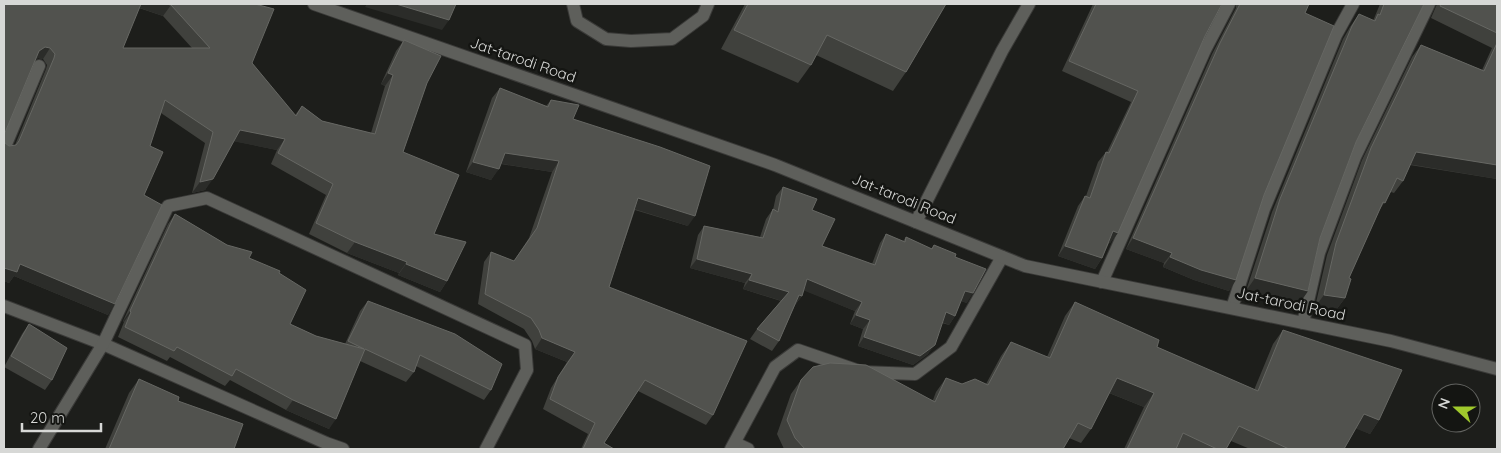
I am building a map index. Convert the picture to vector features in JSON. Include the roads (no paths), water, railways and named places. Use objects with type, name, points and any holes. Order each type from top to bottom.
[{"type":"street","name":"Jat-tarodi Road","points":[[314,4],[775,165],[1025,266],[1391,341],[1497,369]]},
{"type":"street","points":[[573,4],[577,22],[606,39],[630,41],[672,39],[702,16],[708,4]]},
{"type":"street","points":[[916,222],[1002,52],[1029,4]]},
{"type":"street","points":[[1102,282],[1205,50],[1229,4]]},
{"type":"street","points":[[1232,308],[1264,209],[1336,36],[1353,4]]},
{"type":"street","points":[[1303,323],[1319,253],[1355,156],[1430,4]]},
{"type":"street","points":[[4,149],[40,66]]},
{"type":"street","points":[[40,449],[103,344],[168,206],[207,198],[525,345],[528,370],[486,449]]},
{"type":"street","points":[[748,449],[733,446],[775,367],[798,350],[862,372],[915,374],[951,347],[1002,257]]},
{"type":"street","points":[[4,306],[103,344],[343,449]]}]
